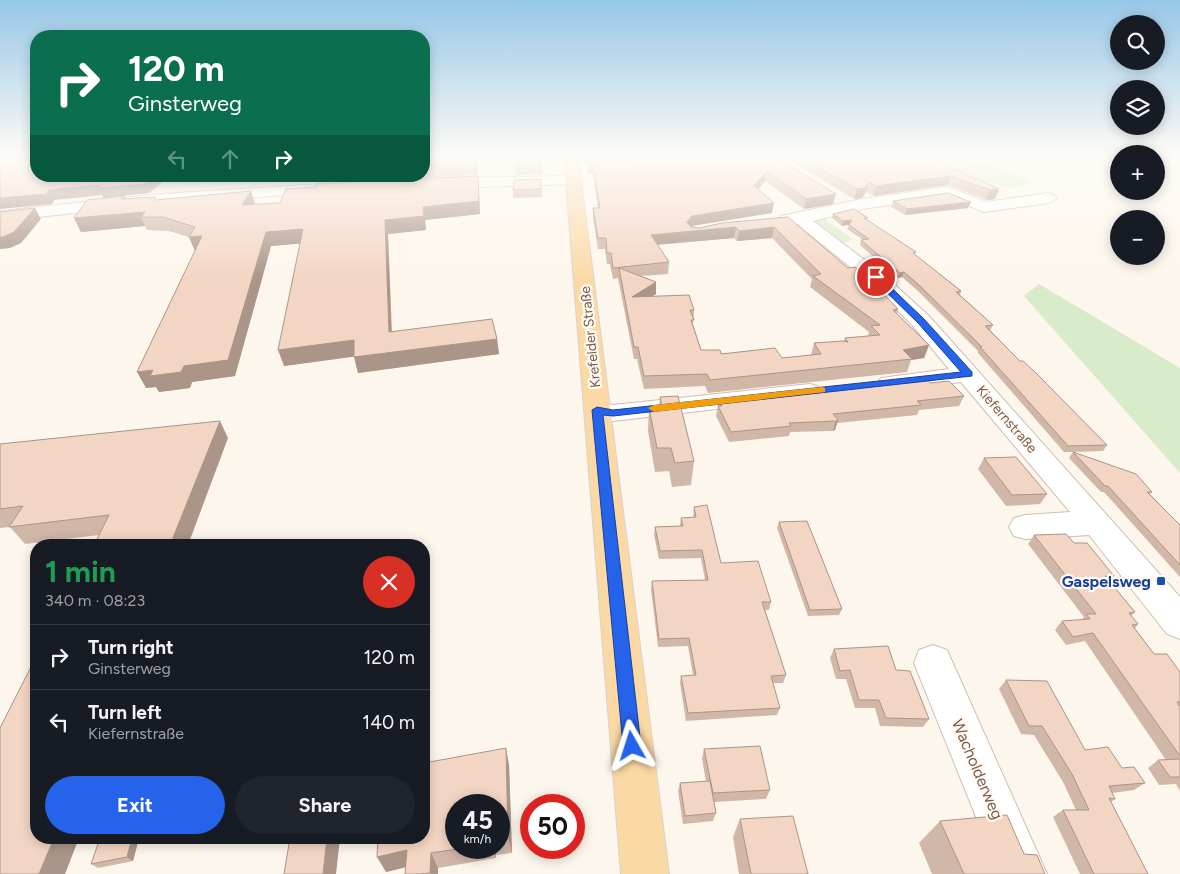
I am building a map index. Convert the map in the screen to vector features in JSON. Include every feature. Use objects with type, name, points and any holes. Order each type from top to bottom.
[{"type":"main road","name":"Krefelder Straße","points":[[579,198],[597,410],[645,874]]},
{"type":"street","points":[[0,216],[165,198]]},
{"type":"street","points":[[835,198],[850,206]]},
{"type":"street","points":[[766,222],[803,218],[850,206],[907,198]]},
{"type":"street","points":[[962,198],[984,207],[1049,198]]},
{"type":"street","name":"Kiefernstraße","points":[[803,218],[806,224],[886,287],[921,321],[1097,523],[1180,623]]},
{"type":"street","points":[[869,385],[968,374]]},
{"type":"street","points":[[597,410],[613,413],[830,389]]},
{"type":"street","points":[[1025,527],[1097,523]]},
{"type":"street","name":"Wacholderweg","points":[[933,663],[1023,874]]},
{"type":"green space","points":[[822,217],[852,239],[842,244],[814,223],[815,218]]},
{"type":"green space","points":[[1039,284],[1180,368],[1180,473],[1024,296]]},
{"type":"building","points":[[108,198],[155,198],[155,200],[179,198],[247,198],[242,205],[280,203],[282,198],[479,198],[479,201],[423,207],[424,216],[385,220],[389,332],[492,319],[497,339],[354,357],[354,340],[278,350],[303,229],[266,232],[228,360],[184,366],[181,372],[150,376],[153,370],[137,372],[202,236],[189,237],[195,227],[163,217],[141,217],[145,212],[74,218],[87,200]]},
{"type":"building","points":[[598,198],[768,198],[774,203],[692,216],[687,222],[691,227],[699,228],[722,223],[788,217],[848,268],[855,267],[873,283],[898,309],[893,310],[929,345],[903,350],[912,359],[710,380],[707,374],[644,376],[638,347],[634,347],[619,268],[656,282],[632,297],[689,295],[694,310],[690,310],[694,320],[691,320],[701,350],[720,350],[721,354],[775,348],[782,358],[821,354],[814,343],[848,342],[845,338],[880,335],[871,326],[880,325],[813,276],[821,274],[774,227],[739,231],[736,227],[651,235],[669,262],[613,268],[611,253],[607,253],[606,238],[598,238],[593,208],[600,208]]},
{"type":"building","points":[[915,198],[960,198],[971,202],[907,209],[893,201]]},
{"type":"building","points":[[35,208],[14,232],[0,237],[0,212]]},
{"type":"building","points":[[854,209],[868,218],[864,218],[916,252],[913,253],[961,291],[956,292],[993,325],[985,326],[1020,361],[1023,361],[1037,374],[1107,445],[1068,446],[980,347],[982,347],[919,285],[904,272],[900,273],[861,240],[869,239],[849,225],[852,220],[843,221],[833,214]]},
{"type":"building","points":[[926,379],[931,383],[949,381],[964,396],[917,401],[921,405],[833,414],[838,420],[836,421],[789,423],[791,426],[731,432],[718,406],[722,406],[719,401]]},
{"type":"building","points":[[678,396],[694,461],[675,463],[671,448],[657,448],[649,408],[662,407],[660,397]]},
{"type":"building","points":[[220,421],[172,539],[97,539],[109,515],[9,527],[23,506],[0,509],[0,444]]},
{"type":"building","points":[[1073,452],[1136,474],[1152,492],[1147,492],[1180,525],[1180,565],[1108,486],[1105,486]]},
{"type":"building","points":[[1016,457],[1047,494],[1012,495],[984,458]]},
{"type":"building","points":[[707,505],[721,563],[758,561],[771,602],[762,602],[786,675],[771,676],[780,708],[688,713],[681,676],[696,675],[689,638],[659,639],[652,581],[708,580],[702,550],[660,551],[655,527],[683,526],[681,518],[696,517],[694,507]]},
{"type":"building","points":[[807,521],[842,609],[810,610],[779,522]]},
{"type":"building","points":[[1066,534],[1074,543],[1087,543],[1114,576],[1105,576],[1135,612],[1129,613],[1138,624],[1132,625],[1154,654],[1167,654],[1180,672],[1180,702],[1177,702],[1180,707],[1180,756],[1093,633],[1073,637],[1062,621],[1090,619],[1086,614],[1096,614],[1034,535]]},
{"type":"building","points":[[888,646],[896,670],[910,671],[929,719],[886,718],[879,700],[859,700],[850,670],[840,671],[834,649]]},
{"type":"building","points":[[30,669],[30,844],[52,844],[39,874],[0,874],[0,728]]},
{"type":"building","points":[[1006,680],[1047,681],[1085,750],[1108,747],[1122,768],[1134,767],[1145,783],[1109,786],[1115,799],[1109,798],[1148,874],[1094,874],[1063,810],[1089,810],[1072,774],[1042,726],[1029,726]]},
{"type":"building","points":[[760,746],[770,790],[713,793],[704,749]]},
{"type":"building","points":[[506,748],[507,794],[445,794],[445,851],[431,853],[430,873],[405,874],[407,850],[377,857],[378,844],[430,844],[430,762]]},
{"type":"building","points":[[1180,759],[1180,777],[1170,777],[1158,760]]},
{"type":"building","points":[[710,781],[716,813],[685,816],[680,783]]},
{"type":"building","points":[[1007,815],[1024,854],[1037,855],[1045,874],[964,874],[940,821]]},
{"type":"building","points":[[793,816],[808,874],[751,874],[740,819]]},
{"type":"building","points":[[98,844],[130,844],[127,857],[91,864]]},
{"type":"building","points":[[289,844],[326,844],[323,874],[284,874]]},
{"type":"slow traffic","points":[[654,408],[822,390]]},
{"type":"place","name":"Gaspelsweg","points":[[1161,581]]},
{"type":"route","points":[[632,746],[597,410],[613,413],[968,374],[921,321],[876,277]]}]
